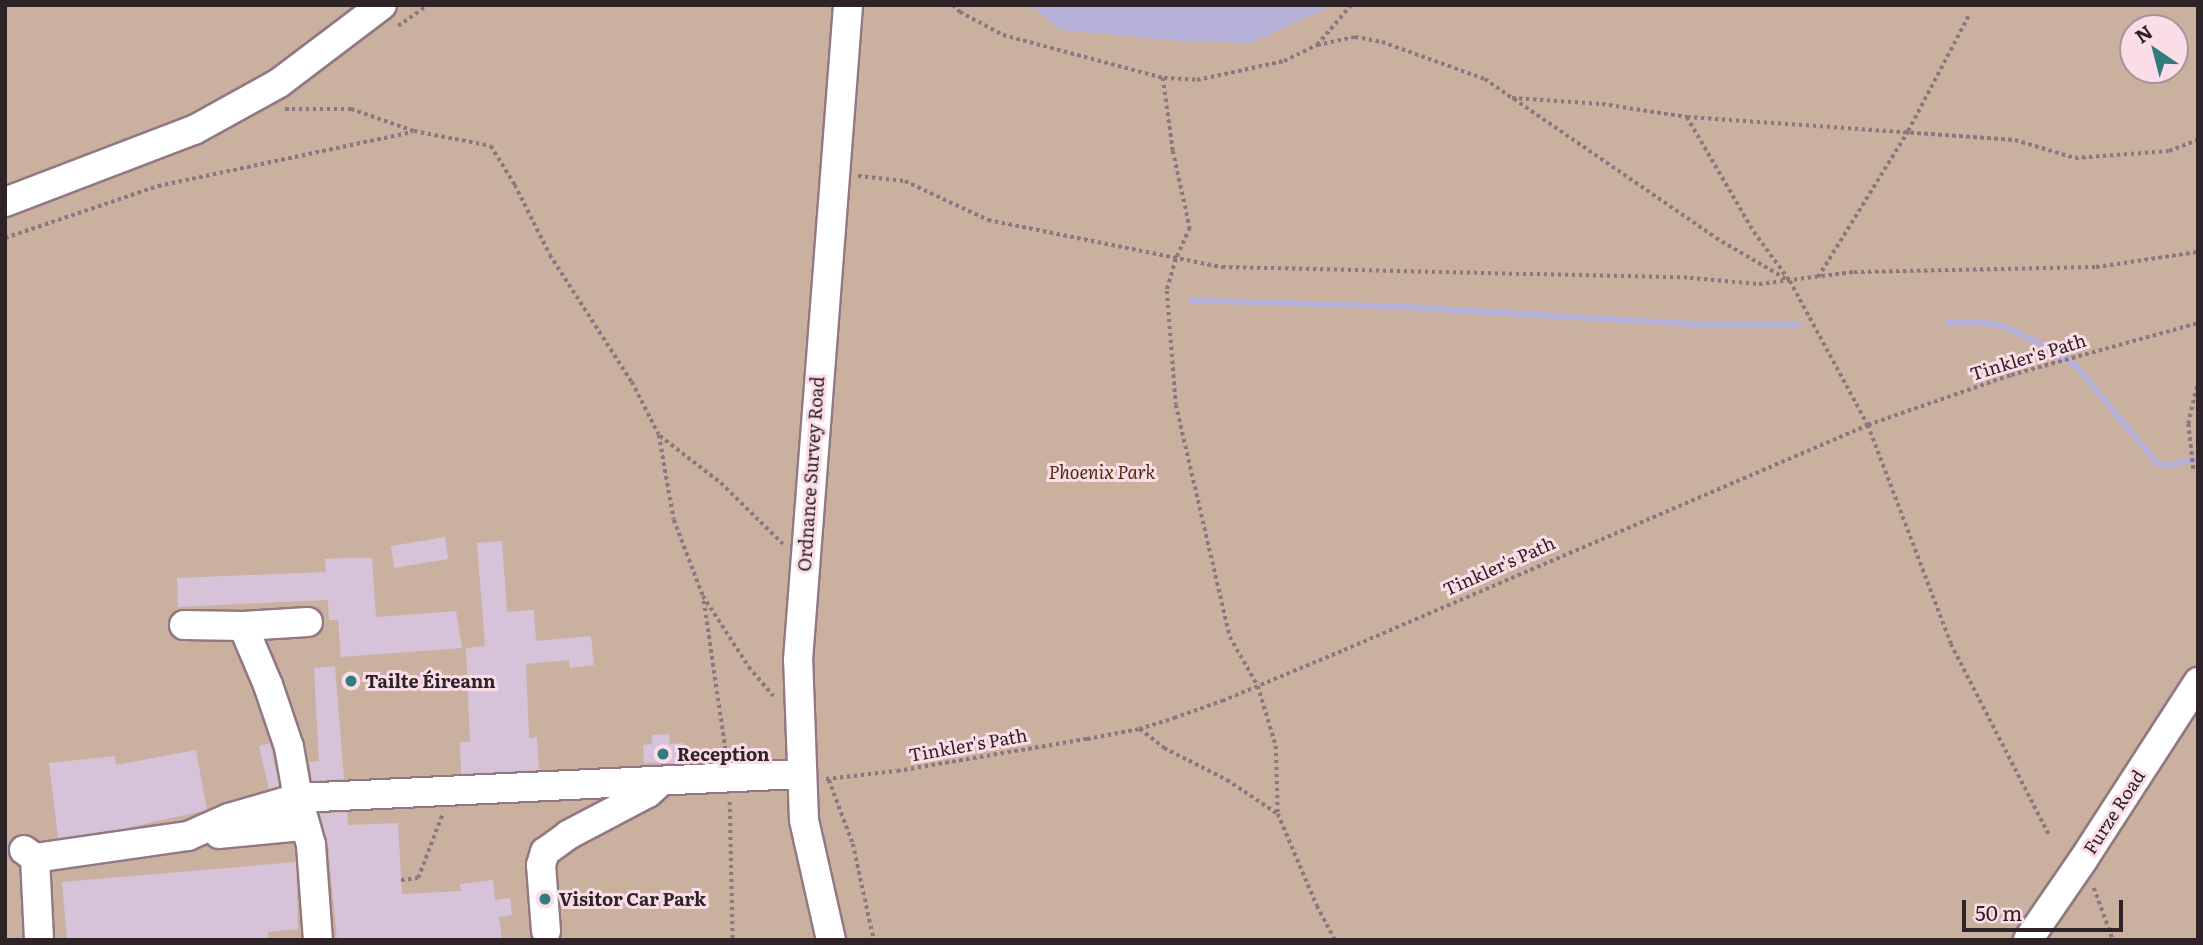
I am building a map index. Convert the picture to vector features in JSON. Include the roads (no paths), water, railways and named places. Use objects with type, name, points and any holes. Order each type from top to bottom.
[{"type":"street","points":[[5,202],[194,130],[279,83],[383,5]]},
{"type":"street","name":"Ordnance Survey Road","points":[[831,940],[804,820],[800,774],[798,660],[848,5]]},
{"type":"street","points":[[184,625],[243,626],[308,622]]},
{"type":"street","points":[[243,626],[268,685],[289,747],[304,826],[311,845],[318,940]]},
{"type":"street","name":"Furze Road","points":[[2028,940],[2084,860],[2198,682]]},
{"type":"street","points":[[188,836],[229,818],[298,798],[450,793],[800,774]]},
{"type":"street","points":[[546,931],[541,865],[545,852],[568,835],[648,793],[659,783]]},
{"type":"street","points":[[39,940],[29,854],[304,826]]},
{"type":"waterway","points":[[1191,300],[1405,307],[1705,325],[1799,325]]},
{"type":"waterway","points":[[1948,323],[1979,322],[2002,326],[2038,342],[2075,365],[2157,463],[2164,466],[2198,458]]},
{"type":"place","name":"Tailte Éireann","points":[[351,681]]},
{"type":"place","name":"Reception","points":[[663,754]]},
{"type":"place","name":"Visitor Car Park","points":[[545,899]]},
{"type":"park label","name":"Phoenix Park","points":[[1102,472]]}]
